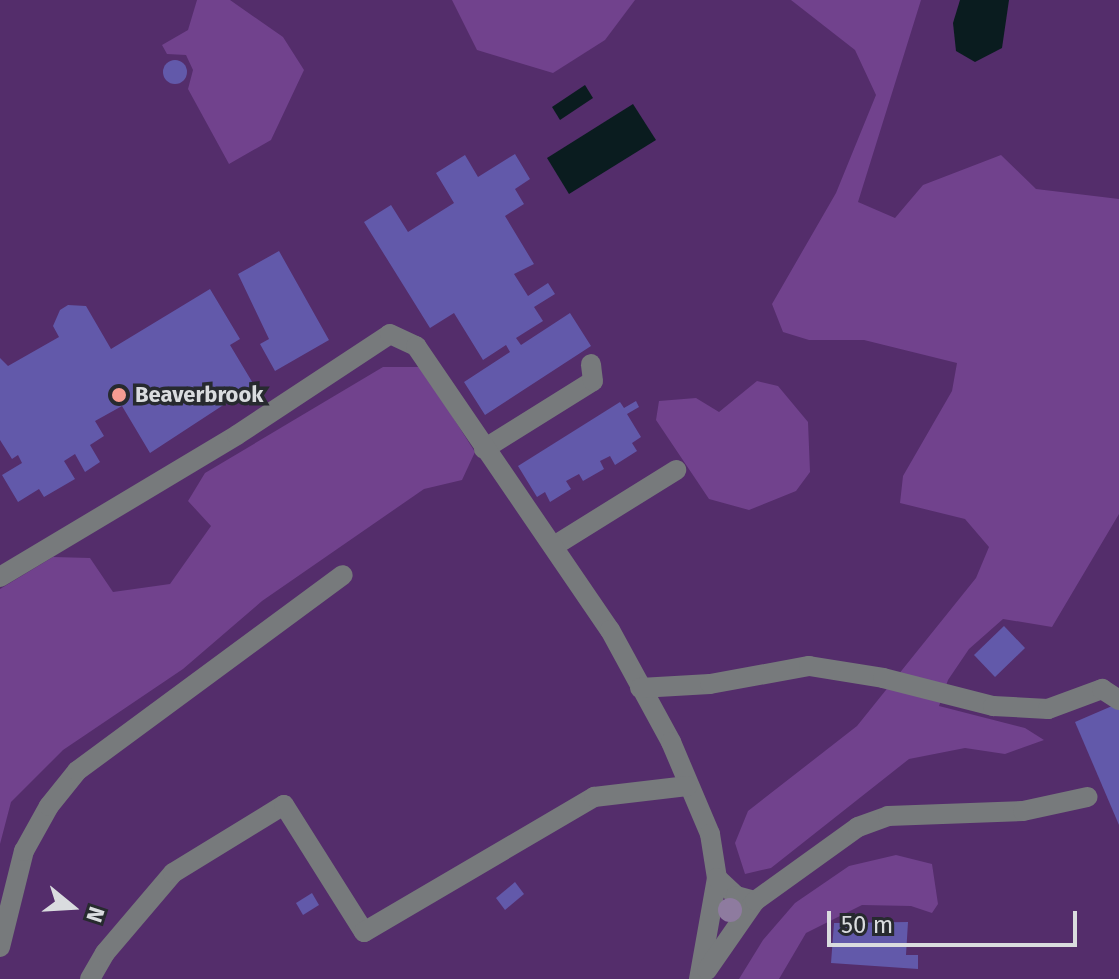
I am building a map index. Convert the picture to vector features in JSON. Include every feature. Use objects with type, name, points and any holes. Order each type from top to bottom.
[{"type":"lane","points":[[0,577],[237,435],[390,334],[416,346],[484,449],[554,546],[671,742],[687,786],[710,834],[717,878],[700,979]]},
{"type":"lane","points":[[484,449],[593,381],[591,364]]},
{"type":"lane","points":[[554,546],[676,470]]},
{"type":"lane","points":[[0,947],[24,851],[49,806],[77,771],[343,575]]},
{"type":"lane","points":[[640,688],[710,684],[809,666],[883,678],[993,706],[1048,709],[1102,689],[1119,700]]},
{"type":"lane","points":[[90,979],[105,953],[173,873],[284,805],[364,932],[594,797],[687,786]]},
{"type":"lane","points":[[700,979],[755,901],[812,855],[888,816],[1023,811],[1087,797]]},
{"type":"lane","points":[[717,878],[736,896],[755,901]]},
{"type":"shaded area","name":"Beaverbrook","points":[[0,0],[1119,0],[1119,979],[0,979]]},
{"type":"shaded area","points":[[197,0],[230,0],[283,37],[304,70],[271,140],[229,164],[188,89],[193,70],[186,55],[167,54],[162,45],[188,30]]},
{"type":"shaded area","points":[[452,0],[635,0],[605,40],[553,73],[477,50]]},
{"type":"shaded area","points":[[791,0],[921,0],[858,202],[895,218],[923,185],[1001,155],[1036,189],[1119,199],[1119,514],[1052,627],[1003,619],[969,649],[948,680],[939,706],[1025,728],[1044,740],[1005,754],[965,748],[909,759],[771,868],[745,874],[735,843],[748,811],[857,726],[976,578],[989,547],[965,519],[900,503],[903,476],[952,391],[957,363],[864,340],[809,340],[783,332],[772,304],[836,193],[876,95],[855,50]]},
{"type":"shaded area","points":[[960,0],[1009,0],[1002,48],[975,62],[956,51],[953,23]]},
{"type":"shaded area","points":[[585,85],[593,98],[560,120],[552,107]]},
{"type":"shaded area","points":[[633,104],[656,140],[569,194],[547,158]]},
{"type":"shaded area","points":[[383,367],[421,367],[475,452],[462,480],[424,489],[262,601],[183,669],[63,750],[11,802],[0,844],[0,589],[53,557],[90,558],[113,592],[170,584],[211,526],[188,501],[205,473]]},
{"type":"shaded area","points":[[757,381],[778,386],[808,422],[810,472],[796,491],[749,510],[709,499],[656,420],[659,401],[696,398],[719,412]]},
{"type":"shaded area","points":[[896,855],[932,864],[938,904],[932,913],[911,906],[862,905],[806,933],[779,979],[739,979],[763,940],[795,903],[849,866]]},
{"type":"building","points":[[175,60],[186,67],[187,72],[180,83],[175,84],[164,77],[163,72],[170,61]]},
{"type":"building","points":[[515,154],[530,179],[515,189],[524,204],[505,216],[534,264],[514,274],[528,296],[548,283],[555,294],[534,307],[543,321],[516,338],[521,345],[570,313],[591,346],[485,415],[464,382],[510,352],[506,345],[483,360],[454,313],[430,328],[364,222],[391,205],[408,232],[454,203],[436,173],[465,155],[478,177]]},
{"type":"building","points":[[279,251],[329,340],[275,371],[260,344],[269,339],[238,274]]},
{"type":"building","name":"Beaverbrook","points":[[210,289],[240,339],[230,345],[254,385],[150,453],[122,406],[95,421],[104,436],[90,445],[100,462],[85,472],[75,454],[64,461],[75,479],[44,497],[39,489],[18,502],[2,475],[22,463],[18,455],[12,459],[0,440],[0,358],[8,366],[59,337],[53,326],[60,310],[68,305],[86,306],[111,349]]},
{"type":"building","points":[[636,401],[639,407],[627,414],[641,437],[632,443],[637,451],[615,465],[610,456],[600,461],[604,469],[583,481],[579,474],[566,481],[571,489],[550,502],[545,492],[537,497],[518,466],[620,402],[624,408]]},
{"type":"building","points":[[1004,626],[1025,648],[995,677],[974,655]]},
{"type":"building","points":[[1119,703],[1119,825],[1075,722]]},
{"type":"building","points":[[515,882],[524,894],[505,910],[496,898]]},
{"type":"building","points":[[312,893],[319,905],[303,915],[296,903]]},
{"type":"building","points":[[908,922],[906,955],[918,955],[918,969],[831,963],[834,923]]},
{"type":"place","name":"Beaverbrook","points":[[119,395]]}]
